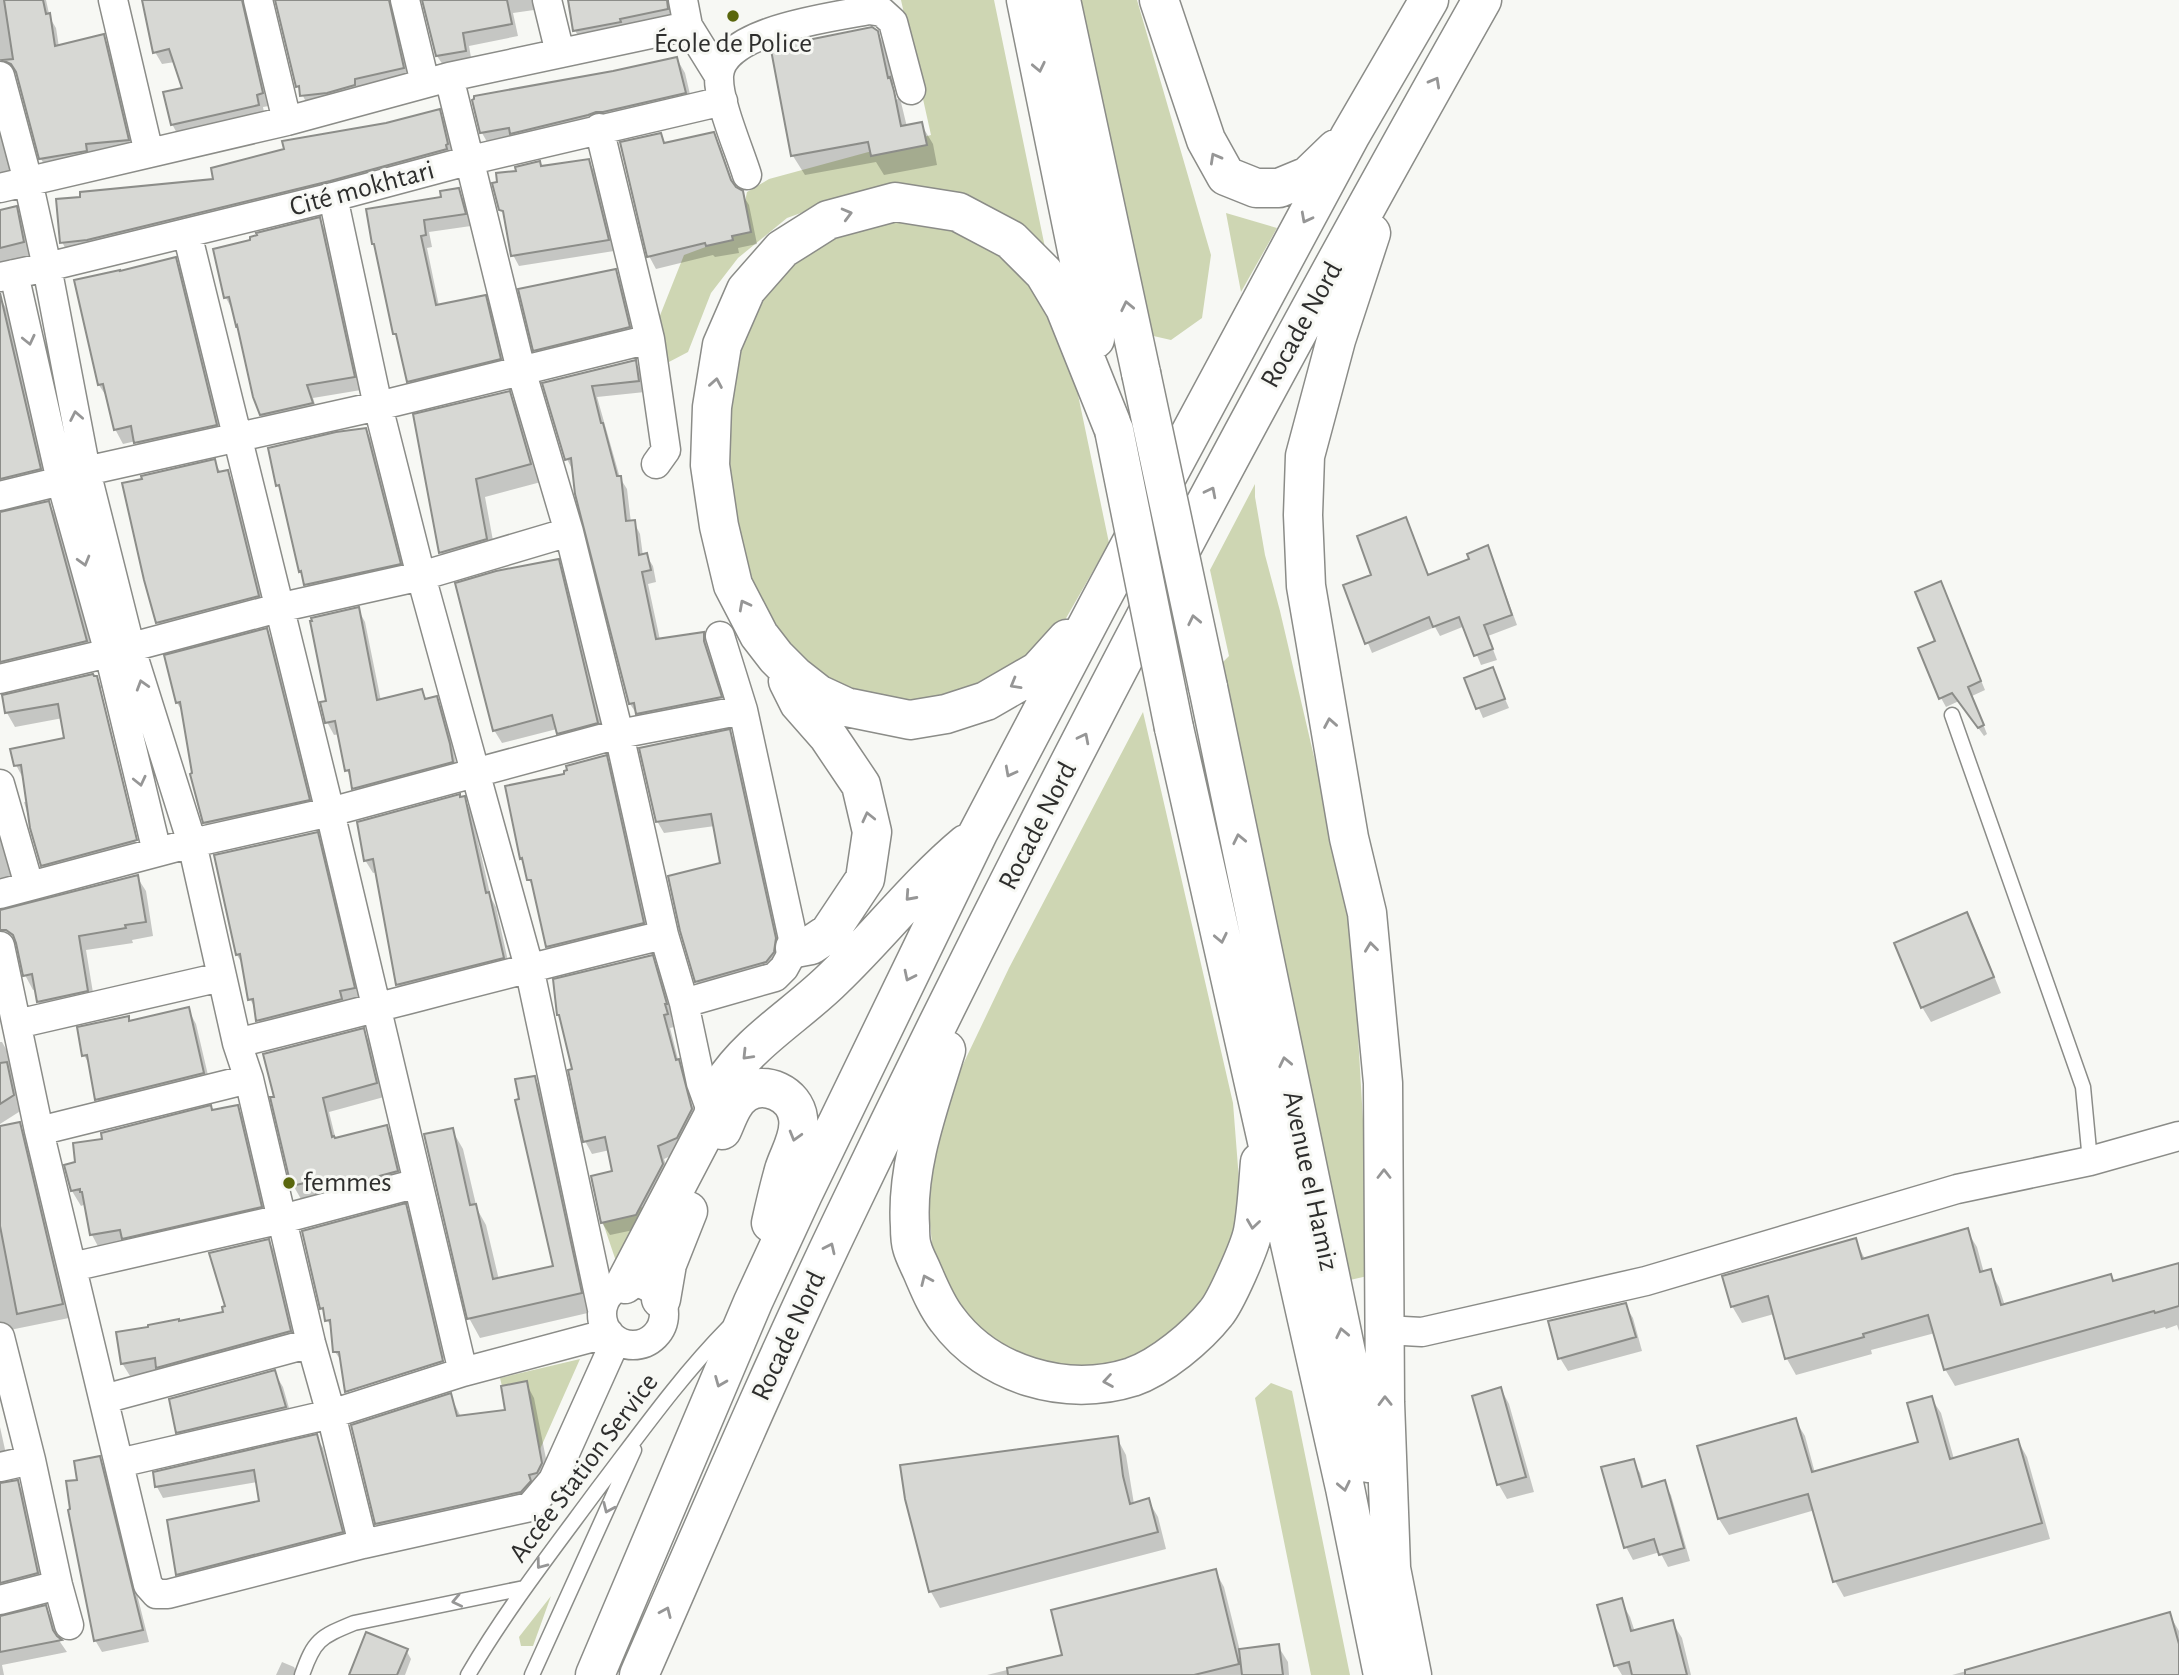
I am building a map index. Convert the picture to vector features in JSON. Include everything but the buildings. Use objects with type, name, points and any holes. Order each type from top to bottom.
[{"type":"highway","points":[[1026,0],[1174,728],[1345,1488],[1383,1675]]},
{"type":"highway","name":"Avenue el Hamiz","points":[[1061,0],[1208,687],[1412,1675]]},
{"type":"highway","points":[[1159,0],[1206,140],[1226,176],[1256,188],[1279,188],[1308,176],[1350,136]]},
{"type":"highway","name":"Rocade Nord","points":[[595,1675],[753,1302],[978,833],[1350,136],[1429,0]]},
{"type":"highway","name":"Rocade Nord","points":[[639,1675],[754,1412],[836,1234],[981,936],[1220,474],[1482,0]]},
{"type":"highway","points":[[1391,1567],[1385,1402],[1383,1083],[1374,975],[1367,913],[1349,838],[1306,586],[1303,516],[1305,456],[1336,340],[1402,142]]},
{"type":"highway","points":[[1099,603],[1038,671],[986,701],[946,714],[910,720],[846,706],[818,694],[776,657],[759,635],[733,585],[719,526],[710,466],[712,407],[722,345],[746,290],[782,249],[828,219],[895,202],[958,212],[1011,240],[1044,273],[1065,308],[1114,430]]},
{"type":"highway","points":[[776,657],[799,703],[828,736],[861,785],[872,832],[866,879],[830,933],[811,945],[794,948]]},
{"type":"highway","points":[[613,1317],[713,1116],[720,1088],[753,1048],[833,979],[935,869],[978,833]]},
{"type":"highway","points":[[981,936],[920,1135],[909,1205],[911,1246],[929,1288],[946,1318],[969,1343],[991,1360],[1019,1374],[1067,1386],[1134,1376],[1178,1351],[1218,1312],[1253,1234],[1264,1132]]},
{"type":"highway","points":[[661,1299],[672,1250],[732,1109],[744,1094],[763,1088],[773,1089],[790,1099],[796,1108],[799,1127],[779,1187],[753,1302]]},
{"type":"street","points":[[113,0],[149,153]]},
{"type":"street","points":[[258,0],[287,121]]},
{"type":"street","points":[[405,0],[471,160],[521,370],[569,532],[619,734],[664,935],[684,1003],[701,1083],[713,1116]]},
{"type":"street","points":[[547,0],[560,53]]},
{"type":"street","points":[[721,89],[723,62],[755,38],[780,28],[869,10],[882,12],[893,22],[911,90]]},
{"type":"street","points":[[0,188],[287,121],[437,80],[560,53],[685,13],[721,89],[747,175]]},
{"type":"street","points":[[0,76],[47,267],[74,476]]},
{"type":"street","name":"Cité mokhtari","points":[[7,275],[334,197],[599,128],[721,89]]},
{"type":"street","points":[[599,128],[650,339],[666,450],[656,464]]},
{"type":"street","points":[[0,946],[39,1131],[148,1585],[156,1594],[168,1594],[363,1544],[530,1507],[553,1480],[613,1317],[636,1283],[646,1285],[654,1291],[661,1299],[664,1309],[661,1329],[646,1343],[635,1345],[613,1317],[529,967],[421,576],[378,407],[334,197]]},
{"type":"street","points":[[187,233],[330,812],[464,1372]]},
{"type":"street","points":[[7,275],[74,476],[120,650],[157,852]]},
{"type":"street","points":[[0,496],[74,476],[378,407],[650,339]]},
{"type":"street","points":[[0,679],[278,608],[421,576],[569,532]]},
{"type":"street","points":[[684,1003],[775,977],[784,968],[794,948],[743,710],[720,636]]},
{"type":"street","points":[[120,650],[192,843],[237,1043],[249,1079],[311,1343],[363,1544]]},
{"type":"street","points":[[0,894],[192,843],[330,812],[619,734],[743,710]]},
{"type":"street","points":[[0,784],[29,885]]},
{"type":"street","points":[[237,1043],[664,935]]},
{"type":"street","points":[[17,1024],[221,977]]},
{"type":"street","points":[[39,1131],[249,1079]]},
{"type":"street","points":[[1385,1330],[1422,1332],[1646,1281],[1957,1189],[2090,1161],[2179,1136]]},
{"type":"street","points":[[72,1267],[282,1219],[418,1183]]},
{"type":"street","points":[[119,1463],[331,1414],[464,1372],[613,1317]]},
{"type":"street","points":[[0,1337],[69,1625]]},
{"type":"street","points":[[104,1399],[311,1343]]},
{"type":"street","points":[[0,1467],[31,1460]]},
{"type":"street","points":[[0,1600],[58,1585]]},
{"type":"lane","points":[[1952,715],[2083,1087],[2090,1161]]},
{"type":"lane","name":"Accée Station Service","points":[[468,1675],[524,1588],[646,1424],[687,1372],[753,1302]]},
{"type":"lane","points":[[532,1675],[646,1424]]},
{"type":"lane","points":[[302,1675],[311,1649],[331,1632],[354,1623],[524,1588]]},
{"type":"green space","points":[[901,0],[994,0],[1047,257],[848,196],[787,218],[738,258],[711,293],[688,352],[667,363],[659,318],[684,255],[727,239],[742,216],[747,192],[769,179],[931,135]]},
{"type":"green space","points":[[1076,0],[1137,0],[1211,255],[1202,318],[1171,340],[1149,335]]},
{"type":"green space","points":[[1226,213],[1277,228],[1241,292]]},
{"type":"green space","points":[[919,220],[976,236],[1019,267],[1048,311],[1072,366],[1109,543],[1057,634],[1044,649],[939,706],[859,696],[796,658],[753,597],[726,467],[735,353],[761,297],[789,266],[824,240],[861,225]]},
{"type":"green space","points":[[1255,484],[1265,555],[1351,915],[1372,1275],[1350,1280],[1222,663],[1229,656],[1210,570]]},
{"type":"green space","points":[[1143,712],[1233,1103],[1239,1180],[1237,1242],[1217,1293],[1156,1353],[1070,1372],[983,1338],[952,1298],[932,1244],[926,1182],[946,1100],[1009,968]]},
{"type":"green space","points":[[659,1203],[620,1273],[601,1217]]},
{"type":"green space","points":[[580,1359],[525,1483],[500,1378]]},
{"type":"green space","points":[[1271,1383],[1292,1391],[1350,1675],[1311,1675],[1255,1398]]},
{"type":"green space","points":[[551,1596],[533,1646],[521,1646],[519,1637]]},
{"type":"place","name":"École de Police","points":[[733,16]]},
{"type":"place","name":"femmes","points":[[289,1183]]}]
